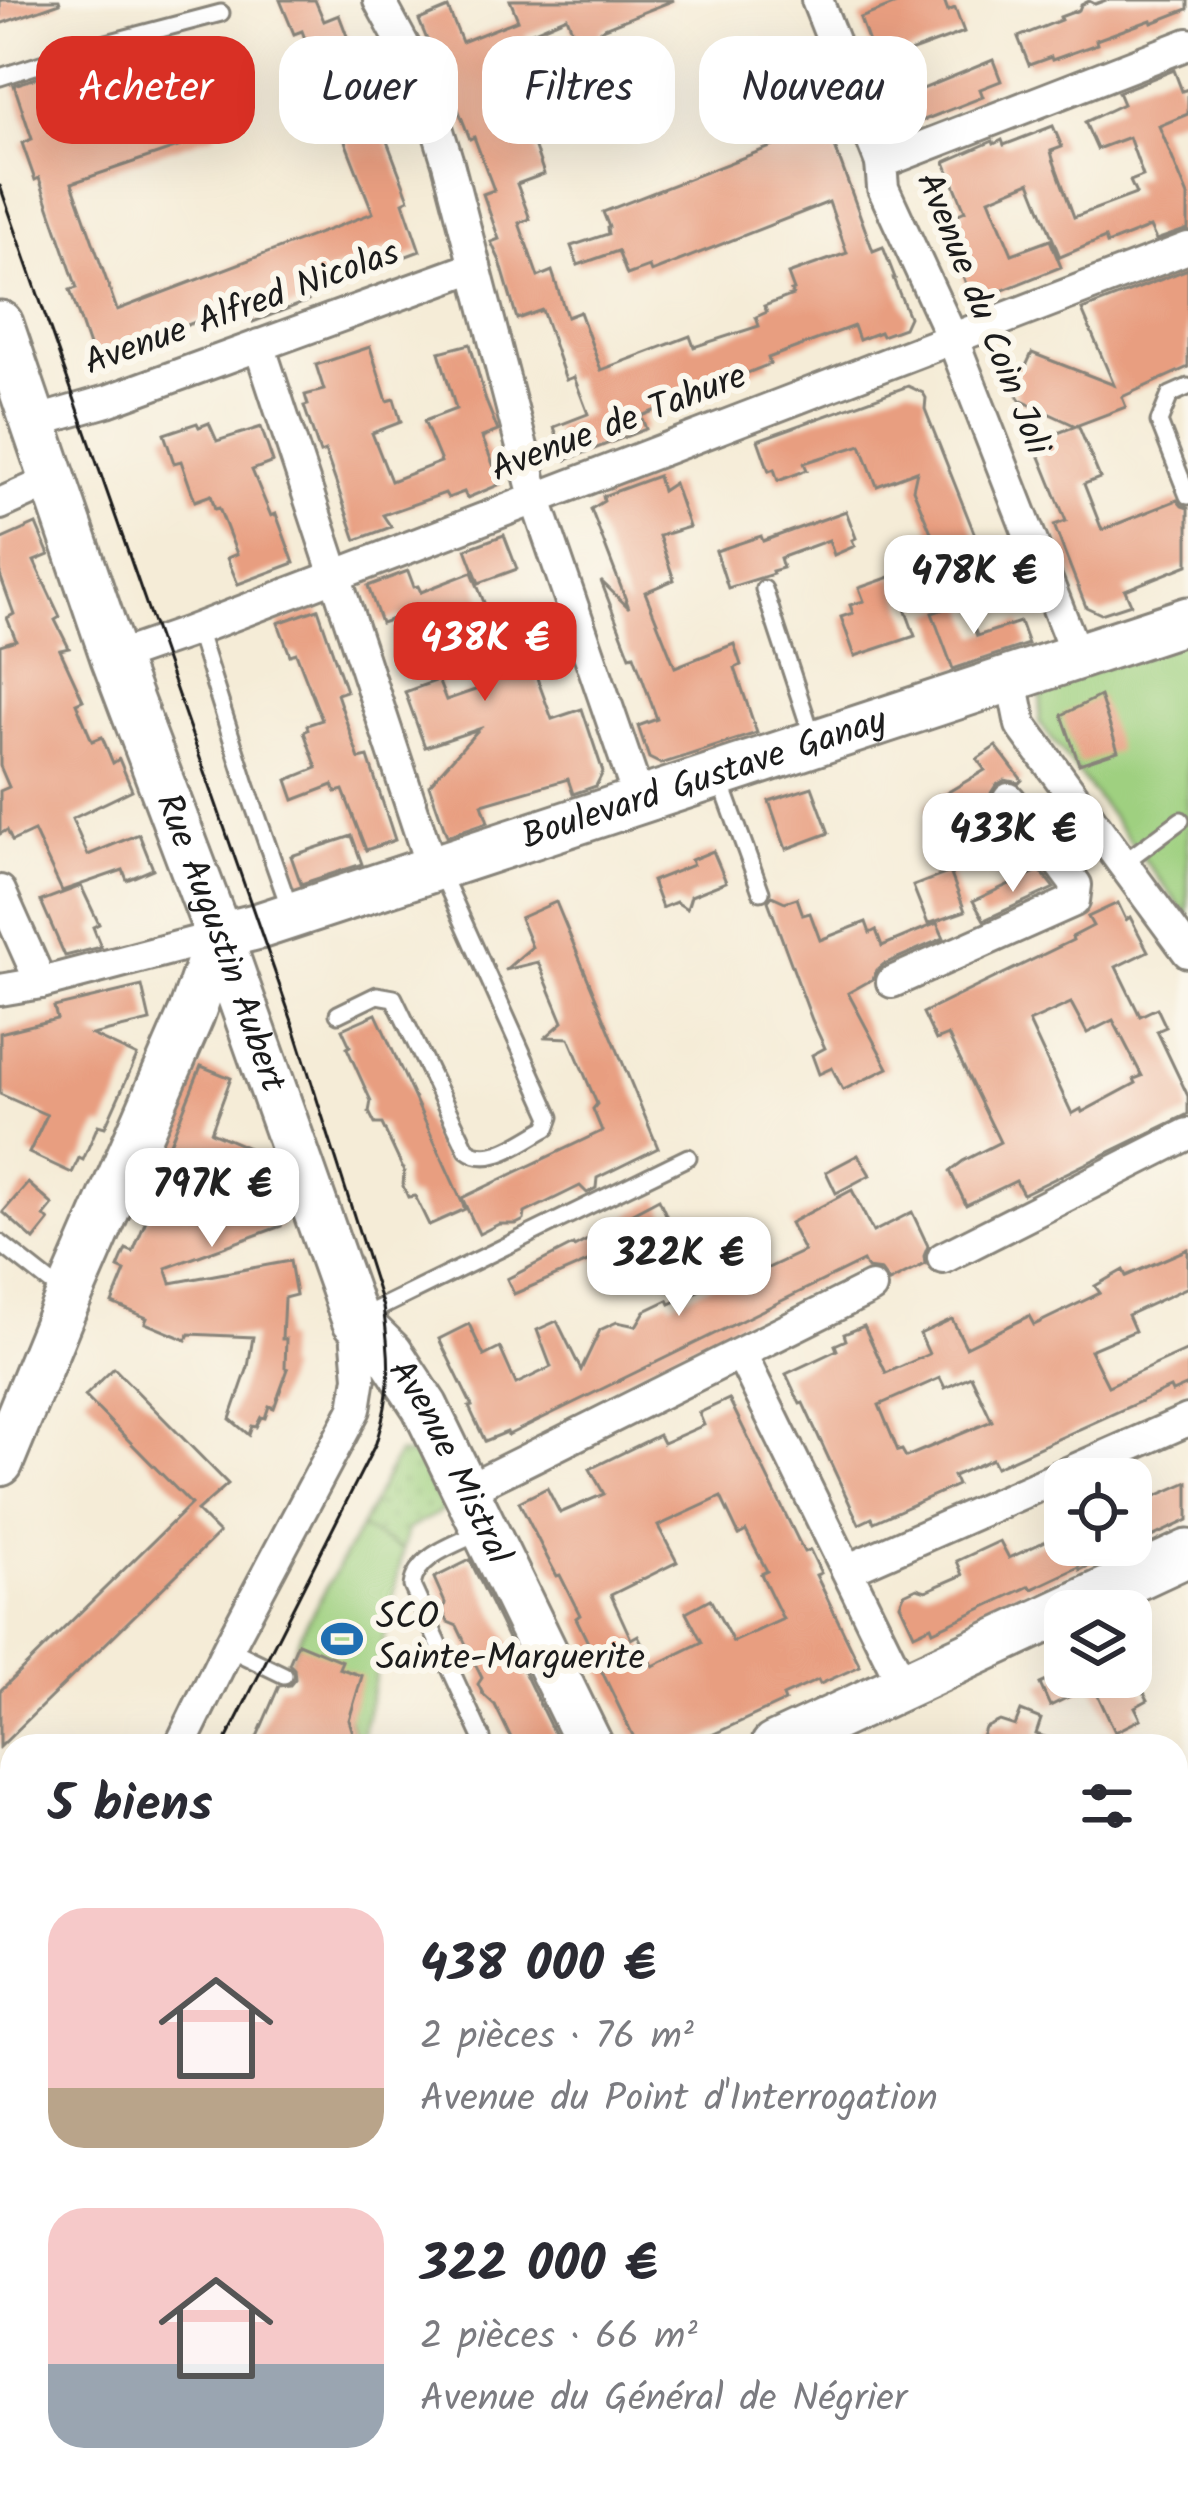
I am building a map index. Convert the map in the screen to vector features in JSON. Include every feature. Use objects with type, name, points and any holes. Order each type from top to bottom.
[{"type":"main road","name":"Rue Augustin Aubert","points":[[0,325],[114,658],[355,1320]]},
{"type":"main road","name":"Boulevard Gustave Ganay","points":[[219,936],[1188,620]]},
{"type":"main road","points":[[0,1463],[191,1015],[219,936]]},
{"type":"main road","name":"Avenue Mistral","points":[[355,1320],[390,1354],[425,1407],[584,1734]]},
{"type":"main road","points":[[799,1734],[1188,1553]]},
{"type":"main road","points":[[1152,1595],[1188,1577]]},
{"type":"main road","points":[[858,1734],[1044,1648]]},
{"type":"street","points":[[378,0],[422,80],[535,497],[640,802]]},
{"type":"street","name":"Avenue du Coin Joli","points":[[824,2],[881,163],[883,188],[953,340],[1077,657]]},
{"type":"street","points":[[881,163],[1188,44]]},
{"type":"street","name":"Avenue de Tahure","points":[[114,658],[1188,248]]},
{"type":"street","name":"Avenue Alfred Nicolas","points":[[34,422],[475,267]]},
{"type":"street","points":[[260,345],[435,868]]},
{"type":"street","points":[[0,504],[53,480]]},
{"type":"street","points":[[1012,680],[1021,724],[1188,952]]},
{"type":"street","points":[[892,982],[1074,901],[1076,885],[1009,799]]},
{"type":"street","points":[[1047,846],[1088,817]]},
{"type":"street","points":[[0,891],[41,983]]},
{"type":"street","points":[[0,990],[219,936]]},
{"type":"street","points":[[943,1258],[1188,1134]]},
{"type":"street","points":[[476,1510],[741,1354],[871,1288]]},
{"type":"street","name":"Rue Augustin Aubert","points":[[186,1734],[355,1408],[360,1377],[355,1320]]},
{"type":"street","points":[[741,1354],[903,1685]]},
{"type":"street","points":[[847,1570],[1188,1420]]},
{"type":"lane","points":[[0,77],[221,13]]},
{"type":"lane","points":[[1188,387],[1170,395],[1160,422],[1188,496]]},
{"type":"lane","points":[[764,589],[815,744]]},
{"type":"lane","points":[[196,629],[292,915]]},
{"type":"lane","points":[[719,776],[760,892]]},
{"type":"lane","points":[[1123,863],[1180,820]]},
{"type":"lane","points":[[338,1014],[377,995],[394,998],[473,1156],[495,1155],[551,1123],[435,868]]},
{"type":"lane","points":[[355,1320],[688,1157]]},
{"type":"lane","points":[[0,1243],[68,1297]]},
{"type":"lane","points":[[476,1510],[414,1571],[412,1586],[480,1734]]},
{"type":"lane","points":[[228,1648],[284,1675]]},
{"type":"green space","points":[[1188,636],[1188,917],[1039,722],[1042,687]]},
{"type":"green space","points":[[398,1453],[416,1456],[444,1510],[407,1530],[403,1550],[360,1528]]},
{"type":"green space","name":"SCO Sainte-Marguerite","points":[[360,1528],[403,1550],[363,1734],[354,1734],[342,1700],[288,1666],[302,1631]]},
{"type":"building","points":[[0,0],[59,0],[60,3],[0,24]]},
{"type":"building","points":[[280,0],[315,0],[324,21],[339,15],[347,36],[304,36],[302,31],[294,34]]},
{"type":"building","points":[[510,0],[674,0],[604,28],[600,36],[574,36],[567,17],[525,36],[482,36],[482,144],[534,144],[544,174],[517,184],[530,219],[519,223],[538,277],[552,271],[567,317],[580,312],[601,370],[690,336],[694,347],[759,326],[756,317],[767,312],[764,306],[793,295],[788,274],[847,253],[829,202],[651,272],[649,267],[627,275],[618,251],[578,265],[571,246],[608,234],[603,212],[778,144],[834,144],[873,251],[883,247],[895,278],[909,317],[904,328],[859,340],[854,326],[768,358],[770,364],[641,416],[646,429],[566,460],[554,427],[588,414],[574,377],[566,380],[542,310],[517,319],[491,242],[499,239],[483,194],[494,190],[458,109],[458,36],[426,36],[419,20],[448,8],[462,42],[518,20]]},
{"type":"building","points":[[906,0],[944,0],[948,11],[955,8],[964,32],[927,46],[927,36],[867,36],[860,18]]},
{"type":"building","points":[[1188,0],[1188,9],[1029,65],[1018,37],[1061,20],[1089,1]]},
{"type":"building","points":[[993,60],[1001,81],[980,89],[983,97],[927,119],[927,87]]},
{"type":"building","points":[[1174,70],[1182,91],[1188,89],[1188,114],[1159,126],[1188,196],[1188,229],[1156,240],[1150,227],[1107,244],[1105,238],[1060,257],[1030,182],[989,199],[1012,254],[1050,240],[1061,267],[981,299],[966,284],[951,243],[960,239],[952,217],[965,211],[945,162],[993,141],[1002,140],[1004,145],[1053,126],[1062,147],[1051,151],[1074,217],[1136,194],[1130,181],[1143,176],[1129,137],[1097,149],[1085,122],[1123,104],[1118,92]]},
{"type":"building","points":[[36,78],[36,144],[187,144],[72,183],[117,310],[373,213],[346,144],[388,144],[409,199],[403,202],[420,251],[396,260],[392,247],[301,283],[308,301],[253,322],[247,302],[94,361],[70,290],[77,288],[22,143],[32,139],[14,85]]},
{"type":"building","points":[[1188,269],[1188,367],[1122,397],[1126,407],[1078,425],[1100,478],[1084,484],[1102,530],[1177,500],[1188,508],[1188,565],[1125,590],[1131,604],[1101,614],[1086,607],[1054,525],[1066,521],[1034,442],[1076,426],[1020,400],[1015,392],[1020,380],[1015,370],[1026,366],[1032,353],[1114,385],[1082,310]]},
{"type":"building","points":[[470,344],[498,431],[482,437],[501,484],[467,498],[464,492],[448,498],[445,493],[383,515],[391,527],[356,540],[304,406],[308,405],[305,395],[324,390],[316,365],[370,347],[387,401],[394,399],[401,422],[372,433],[391,481],[441,462],[424,421],[456,409],[439,352]]},
{"type":"building","points":[[908,386],[926,398],[925,409],[992,578],[948,597],[935,564],[943,561],[913,489],[917,471],[877,486],[861,445],[804,463],[807,470],[778,481],[774,469],[769,471],[758,440]]},
{"type":"building","points":[[197,423],[199,427],[209,423],[217,441],[261,427],[273,462],[252,470],[271,516],[276,514],[294,563],[238,584],[227,558],[237,554],[219,508],[215,509],[211,495],[195,501],[181,461],[174,463],[164,434]]},
{"type":"building","points":[[658,476],[662,491],[674,483],[689,527],[659,536],[674,580],[645,592],[675,667],[734,644],[741,665],[735,668],[757,733],[661,764],[649,758],[638,726],[657,719],[601,581],[629,608],[591,509],[604,501],[603,496]]},
{"type":"building","points":[[846,511],[855,546],[834,555],[829,540],[780,558],[783,568],[773,574],[728,588],[716,551],[761,536],[763,541]]},
{"type":"building","points":[[36,524],[49,555],[34,561],[60,617],[55,620],[69,648],[60,650],[83,700],[76,703],[92,741],[102,737],[113,763],[119,759],[132,790],[72,819],[88,855],[139,834],[153,869],[127,880],[123,870],[62,891],[34,831],[12,841],[7,830],[0,834],[0,791],[9,787],[0,766],[0,645],[16,640],[7,618],[14,614],[0,575],[0,540]]},
{"type":"building","points":[[504,535],[517,569],[479,583],[466,549]]},
{"type":"building","points":[[408,571],[421,592],[472,572],[496,633],[523,624],[552,719],[582,709],[603,772],[596,786],[573,794],[568,779],[482,804],[488,822],[447,836],[429,785],[479,729],[425,747],[405,692],[438,680],[446,700],[487,686],[474,647],[420,667],[401,616],[381,623],[368,586]]},
{"type":"building","points":[[893,576],[915,636],[855,656],[841,617],[853,613],[850,605],[864,601],[859,588]]},
{"type":"building","points":[[965,602],[977,636],[1020,622],[1028,644],[953,669],[932,613]]},
{"type":"building","points":[[318,609],[346,691],[337,694],[359,759],[368,757],[395,840],[366,850],[343,790],[336,792],[333,785],[294,800],[287,780],[317,768],[304,732],[307,725],[322,720],[296,653],[290,655],[278,623]]},
{"type":"building","points":[[1100,696],[1118,751],[1079,764],[1062,715]]},
{"type":"building","points":[[996,746],[1022,780],[1005,780],[991,793],[993,810],[1009,830],[953,851],[925,806],[985,770],[977,759]]},
{"type":"building","points":[[812,787],[829,833],[786,849],[769,801]]},
{"type":"building","points":[[352,836],[362,864],[301,884],[291,856]]},
{"type":"building","points":[[713,851],[726,882],[691,896],[687,909],[676,902],[662,908],[652,881],[693,865],[691,860]]},
{"type":"building","points":[[1040,870],[1054,888],[984,920],[973,901]]},
{"type":"building","points":[[950,872],[965,911],[928,924],[913,886]]},
{"type":"building","points":[[81,886],[99,924],[93,927],[101,947],[65,956],[41,901]]},
{"type":"building","points":[[772,896],[785,902],[797,898],[803,915],[810,913],[820,940],[866,922],[870,933],[876,930],[882,946],[937,923],[944,938],[884,964],[873,979],[848,993],[888,1068],[843,1090],[832,1068],[819,1074],[812,1055],[825,1048],[768,901]]},
{"type":"building","points":[[556,902],[658,1148],[597,1178],[596,1188],[587,1193],[580,1186],[525,1213],[524,1220],[516,1224],[499,1224],[479,1234],[462,1198],[602,1131],[593,1109],[597,1104],[569,1038],[546,1037],[563,1022],[538,962],[505,970],[532,947],[520,918]]},
{"type":"building","points":[[1118,903],[1148,951],[1116,967],[1140,1016],[1157,1008],[1166,1027],[1157,1031],[1188,1096],[1188,1114],[1023,1194],[1016,1181],[966,1205],[950,1171],[1000,1142],[948,1035],[936,1040],[923,1013],[1073,940],[1093,926],[1088,917]],"holes":[[[1071,1003],[1087,1033],[1113,1020],[1142,1076],[1072,1114],[1029,1022]]]},
{"type":"building","points":[[142,986],[150,1021],[92,1035],[137,1056],[105,1127],[98,1125],[83,1160],[79,1158],[72,1173],[29,1153],[47,1115],[0,1094],[0,1033],[57,1019],[54,1007]]},
{"type":"building","points":[[376,1014],[465,1209],[429,1225],[415,1196],[408,1197],[404,1171],[382,1124],[375,1124],[369,1112],[371,1101],[342,1029]]},
{"type":"building","points":[[201,1066],[231,1078],[211,1132],[249,1148],[281,1226],[166,1268],[171,1283],[290,1261],[296,1295],[284,1298],[282,1339],[286,1339],[288,1369],[274,1408],[269,1406],[249,1435],[230,1419],[253,1337],[189,1334],[186,1340],[112,1303],[125,1271],[118,1268],[126,1249],[133,1252],[158,1191],[152,1188]]},
{"type":"building","points":[[858,1155],[870,1175],[836,1193],[826,1172]]},
{"type":"building","points":[[28,1183],[53,1205],[44,1216],[49,1221],[34,1240],[3,1212]]},
{"type":"building","points":[[852,1190],[873,1232],[912,1212],[928,1246],[925,1264],[889,1282],[881,1271],[867,1269],[863,1261],[508,1435],[485,1441],[439,1339],[469,1324],[484,1356],[500,1348],[516,1384],[551,1367],[537,1330],[557,1321],[581,1370],[600,1330],[617,1322],[636,1326],[645,1311],[668,1300],[670,1304],[747,1268],[751,1276],[804,1251],[790,1223]]},
{"type":"building","points":[[659,1199],[668,1219],[636,1236],[638,1240],[514,1294],[507,1279],[630,1222],[627,1216]]},
{"type":"building","points":[[1188,1249],[1188,1287],[1128,1315],[1135,1331],[1090,1350],[1108,1386],[1188,1350],[1188,1385],[1172,1392],[1170,1388],[996,1467],[992,1459],[953,1476],[957,1485],[874,1522],[872,1518],[859,1524],[786,1374],[837,1350],[835,1345],[846,1340],[844,1334],[864,1326],[886,1373],[929,1354],[920,1334],[952,1319],[966,1347],[1029,1316],[1034,1325],[1100,1293],[1095,1286],[1123,1270],[1126,1276]],"holes":[[[971,1376],[992,1421],[906,1457],[898,1451],[879,1405],[940,1378],[945,1388]]]},
{"type":"building","points":[[114,1368],[228,1484],[197,1511],[219,1533],[13,1734],[0,1734],[0,1691],[191,1504],[85,1396]]},
{"type":"building","points":[[729,1399],[804,1552],[810,1550],[821,1573],[816,1575],[860,1666],[783,1696],[785,1701],[714,1734],[632,1734],[576,1618],[580,1615],[519,1502],[547,1488],[560,1513],[604,1494],[590,1469],[659,1435],[663,1443],[704,1425],[699,1413]],"holes":[[[721,1497],[739,1535],[746,1531],[767,1571],[761,1574],[783,1619],[733,1642],[710,1599],[686,1612],[702,1642],[653,1666],[638,1635],[631,1639],[611,1595],[677,1562],[658,1526]]]},
{"type":"building","points":[[1188,1482],[1188,1520],[1152,1537],[1152,1498]]},
{"type":"building","points":[[1000,1541],[1009,1558],[1044,1542],[1044,1566],[1089,1566],[1030,1586],[933,1631],[931,1626],[914,1634],[900,1604],[904,1594],[917,1588],[926,1591],[963,1575],[957,1561]]},
{"type":"building","points":[[470,1560],[554,1734],[509,1734],[478,1684],[482,1678],[457,1626],[443,1612],[445,1603],[434,1578]]},
{"type":"building","points":[[298,1643],[342,1661],[339,1668],[362,1676],[349,1720],[353,1734],[258,1734],[279,1686],[295,1679],[289,1664]]},
{"type":"building","points":[[1099,1698],[1147,1698],[1135,1707],[1141,1719],[1115,1732]]},
{"type":"building","points":[[1021,1711],[1041,1719],[1036,1734],[983,1734],[1000,1721],[1015,1726]]},
{"type":"tram line","points":[[0,186],[294,1027],[383,1307],[388,1376],[376,1443],[229,1734]]},
{"type":"place","name":"SCO Sainte-Marguerite","points":[[342,1639]]}]
